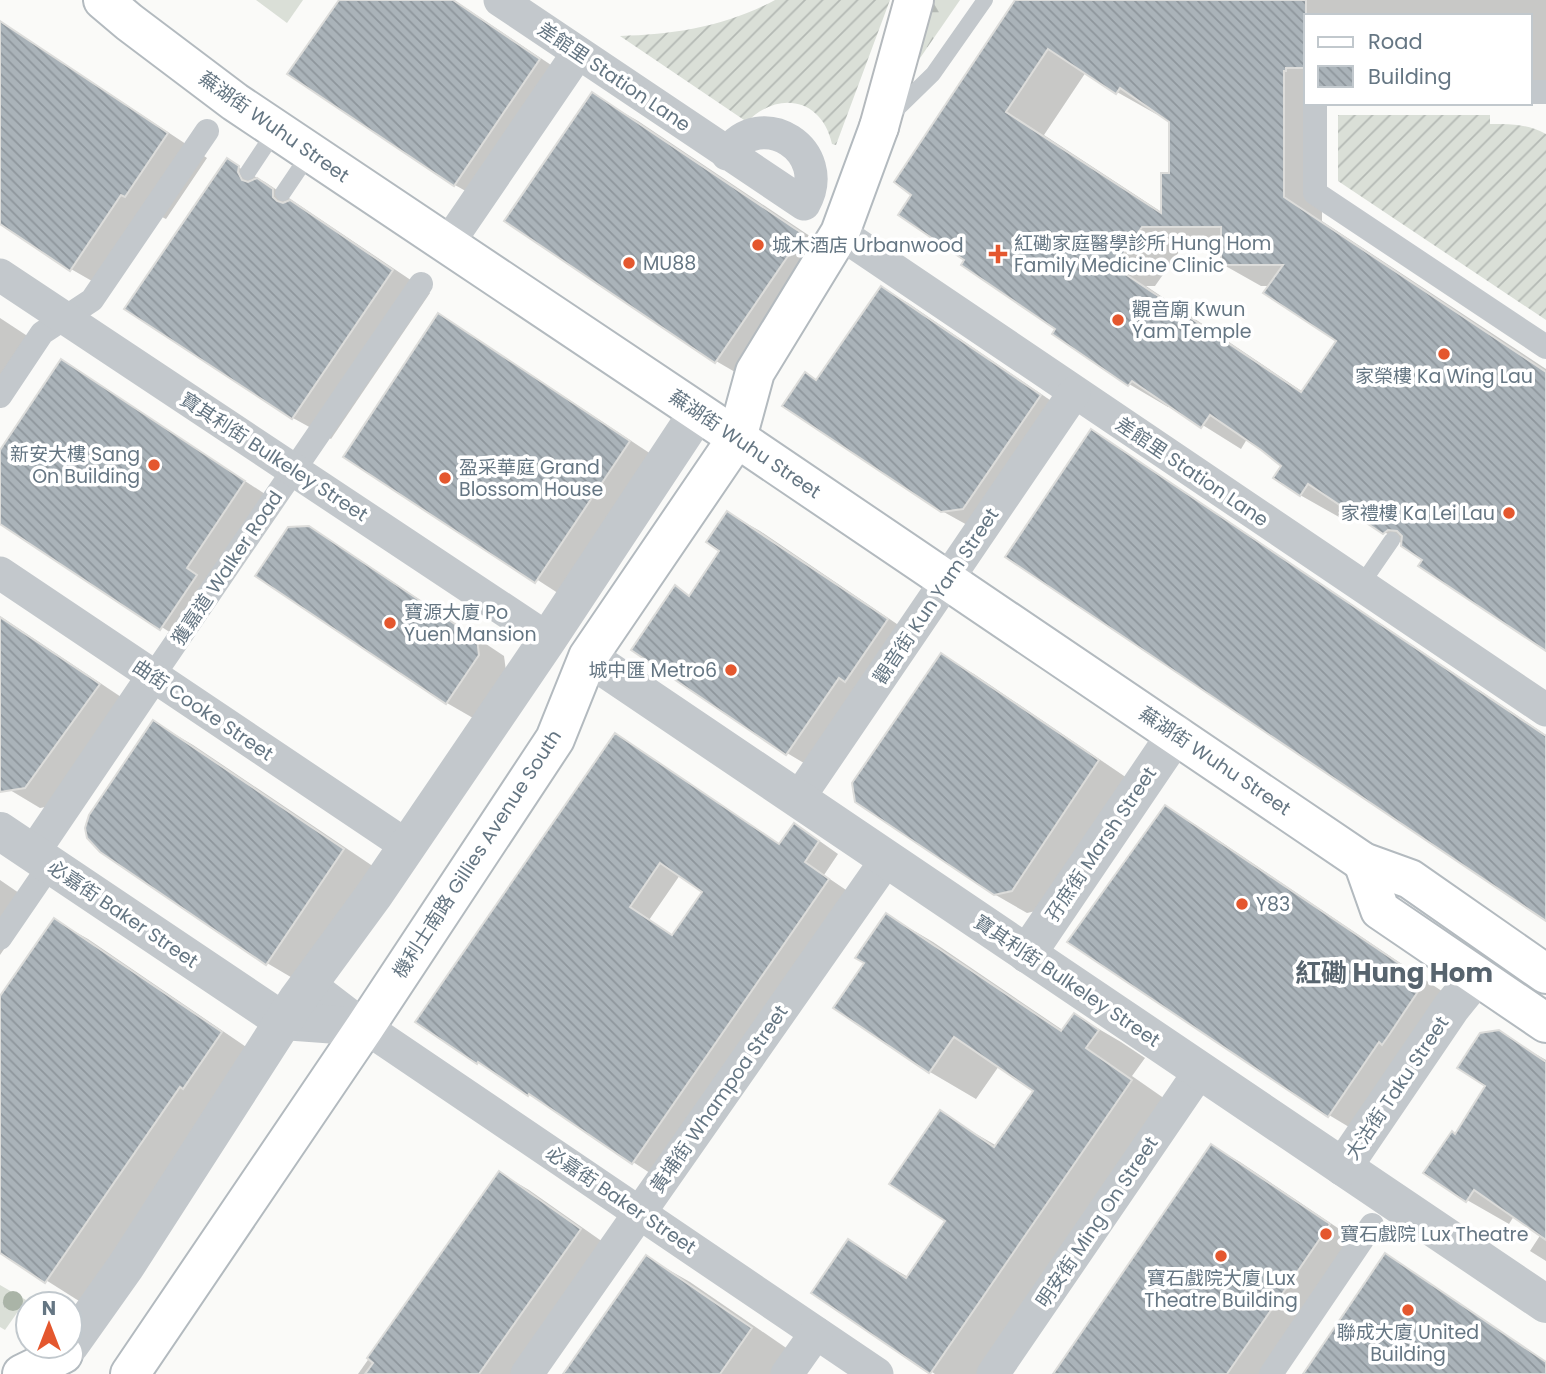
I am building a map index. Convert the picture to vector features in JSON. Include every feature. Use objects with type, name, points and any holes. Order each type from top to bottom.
[{"type":"main road","points":[[880,127],[914,0]]},
{"type":"main road","name":"蕪湖街 Wuhu Street","points":[[117,7],[234,102],[737,438],[1363,862],[1410,879],[1546,974]]},
{"type":"main road","name":"機利士南路 Gillies Avenue South","points":[[130,1374],[365,1027],[555,739],[588,657],[737,438],[755,372],[840,233],[880,127]]},
{"type":"main road","points":[[1363,862],[1380,910],[1546,1023]]},
{"type":"main road","points":[[1476,977],[1546,981]]},
{"type":"main road","points":[[22,1374],[54,1360]]},
{"type":"street","name":"差館里 Station Lane","points":[[500,0],[727,154]]},
{"type":"street","points":[[447,245],[578,53]]},
{"type":"street","points":[[1315,105],[1315,192],[1546,347]]},
{"type":"street","points":[[0,396],[42,333],[92,300],[207,131]]},
{"type":"street","name":"差館里 Station Lane","points":[[840,233],[1546,710]]},
{"type":"street","name":"寶其利街 Bulkeley Street","points":[[0,275],[548,639]]},
{"type":"street","name":"獲嘉道 Walker Road","points":[[41,859],[153,676],[421,284]]},
{"type":"street","name":"觀音街 Kun Yam Street","points":[[798,799],[1074,393]]},
{"type":"street","points":[[84,1327],[283,1021],[407,846],[698,412]]},
{"type":"street","name":"曲街 Cooke Street","points":[[0,573],[407,846]]},
{"type":"street","name":"寶其利街 Bulkeley Street","points":[[588,657],[1546,1304]]},
{"type":"street","name":"孖庶街 Marsh Street","points":[[1027,954],[1176,734]]},
{"type":"street","name":"必嘉街 Baker Street","points":[[0,831],[283,1021],[365,1027]]},
{"type":"street","points":[[0,938],[41,859]]},
{"type":"street","name":"黃埔街 Whampoa Street","points":[[527,1374],[887,859]]},
{"type":"street","name":"大沽街 Taku Street","points":[[1343,1167],[1451,1008],[1476,977]]},
{"type":"street","name":"必嘉街 Baker Street","points":[[309,984],[365,1027],[877,1374]]},
{"type":"street","name":"明安街 Ming On Street","points":[[993,1374],[1200,1070]]},
{"type":"street","points":[[1270,1374],[1372,1225]]},
{"type":"street","points":[[787,1374],[816,1332]]},
{"type":"lane","name":"機利士南路 Gillies Avenue South","points":[[880,127],[933,74],[985,0]]},
{"type":"lane","points":[[248,172],[276,130]]},
{"type":"lane","points":[[283,193],[310,153]]},
{"type":"lane","points":[[1361,585],[1392,540]]},
{"type":"green space","points":[[256,0],[303,0],[287,23]]},
{"type":"green space","points":[[775,0],[890,0],[836,145],[832,144],[819,117],[809,108],[785,103],[772,105],[747,122],[620,36],[660,34],[719,23]]},
{"type":"green space","points":[[934,0],[960,0],[918,61]]},
{"type":"green space","points":[[1338,115],[1490,115],[1490,124],[1526,126],[1546,134],[1546,320],[1338,181]]},
{"type":"green space","points":[[0,1285],[14,1293],[14,1317],[5,1330],[0,1327]]},
{"type":"building","points":[[339,0],[453,0],[540,59],[454,186],[287,74]]},
{"type":"building","points":[[1015,0],[1306,0],[1304,68],[1286,68],[1284,71],[1284,197],[1546,372],[1546,651],[1418,566],[1422,560],[1401,546],[1402,536],[1397,531],[1388,530],[1383,534],[1308,484],[1300,496],[1273,478],[1281,466],[1210,415],[1201,428],[1132,381],[1128,386],[1052,334],[1055,329],[961,265],[964,260],[898,215],[911,195],[894,182]],"holes":[[[1048,49],[1116,94],[1120,88],[1169,122],[1169,173],[1161,173],[1161,213],[1006,112]],[[1142,227],[1221,227],[1221,265],[1283,265],[1263,293],[1336,341],[1301,392],[1112,265],[1116,265]]]},
{"type":"building","points":[[0,21],[168,133],[125,197],[121,195],[70,271],[0,224]]},
{"type":"building","points":[[592,92],[803,234],[715,363],[504,221]]},
{"type":"building","points":[[227,158],[239,166],[238,172],[242,180],[248,182],[257,178],[273,189],[273,197],[277,201],[283,203],[290,200],[393,270],[292,419],[124,309]]},
{"type":"building","points":[[881,286],[1041,395],[963,509],[941,512],[782,406],[805,372],[816,380]]},
{"type":"building","points":[[438,313],[630,441],[535,583],[343,457]]},
{"type":"building","points":[[61,359],[245,481],[187,568],[197,575],[160,630],[0,524],[0,450]]},
{"type":"building","points":[[1091,429],[1546,736],[1546,921],[1005,557]]},
{"type":"building","points":[[727,511],[888,619],[845,682],[839,678],[786,755],[631,650],[675,585],[689,596],[719,551],[706,542]]},
{"type":"building","name":"寶源大廈 Po Yuen Mansion","points":[[309,526],[477,639],[479,655],[446,704],[255,576],[288,527]]},
{"type":"building","points":[[0,617],[100,684],[25,788],[0,792]]},
{"type":"building","points":[[941,653],[1099,760],[1012,891],[994,895],[855,802],[852,783]]},
{"type":"building","points":[[153,720],[344,849],[266,965],[100,852],[87,838],[85,828],[89,815]]},
{"type":"building","points":[[615,733],[779,844],[794,823],[819,841],[805,862],[829,879],[632,1164],[529,1094],[528,1096],[478,1062],[477,1064],[415,1022]],"holes":[[[660,863],[702,892],[672,935],[630,907]]]},
{"type":"building","points":[[1165,805],[1425,981],[1382,1045],[1379,1042],[1328,1117],[1067,942]]},
{"type":"building","points":[[886,913],[1061,1031],[1074,1013],[1099,1030],[1086,1048],[1132,1080],[930,1374],[811,1293],[848,1239],[906,1278],[945,1221],[889,1184],[940,1110],[994,1147],[1033,1091],[954,1037],[929,1073],[833,1008],[864,963],[855,958]]},
{"type":"building","points":[[54,918],[222,1032],[183,1089],[180,1087],[45,1283],[0,1253],[0,996]]},
{"type":"building","points":[[1499,1030],[1546,1062],[1546,1240],[1474,1190],[1466,1202],[1423,1173],[1452,1131],[1455,1134],[1485,1086],[1457,1068],[1480,1033]]},
{"type":"building","name":"寶石戲院大廈 Lux Theatre Building","points":[[1211,1144],[1330,1224],[1276,1303],[1227,1374],[1053,1374]]},
{"type":"building","points":[[499,1171],[581,1229],[479,1374],[365,1374],[373,1363],[367,1358]]},
{"type":"building","name":"聯成大廈 United Building","points":[[1385,1253],[1546,1362],[1546,1374],[1303,1374]]},
{"type":"building","points":[[646,1255],[752,1328],[720,1374],[563,1374]]},
{"type":"place","name":"城木酒店 Urbanwood","points":[[758,245]]},
{"type":"place","name":"紅磡家庭醫學診所 Hung Hom Family Medicine Clinic","points":[[998,254]]},
{"type":"place","name":"MU88","points":[[629,263]]},
{"type":"place","name":"觀音廟 Kwun Yam Temple","points":[[1118,320]]},
{"type":"place","name":"家榮樓 Ka Wing Lau","points":[[1444,354]]},
{"type":"place","name":"新安大樓 Sang On Building","points":[[154,465]]},
{"type":"place","name":"盈采華庭 Grand Blossom House","points":[[445,478]]},
{"type":"place","name":"家禮樓 Ka Lei Lau","points":[[1509,513]]},
{"type":"place","name":"寶源大廈 Po Yuen Mansion","points":[[390,623]]},
{"type":"place","name":"城中匯 Metro6","points":[[731,670]]},
{"type":"place","name":"Y83","points":[[1242,904]]},
{"type":"place","name":"寶石戲院 Lux Theatre","points":[[1326,1234]]},
{"type":"place","name":"寶石戲院大廈 Lux Theatre Building","points":[[1221,1256]]},
{"type":"place","name":"聯成大廈 United Building","points":[[1408,1310]]},
{"type":"district","name":"紅磡 Hung Hom","points":[[1394,973]]}]
